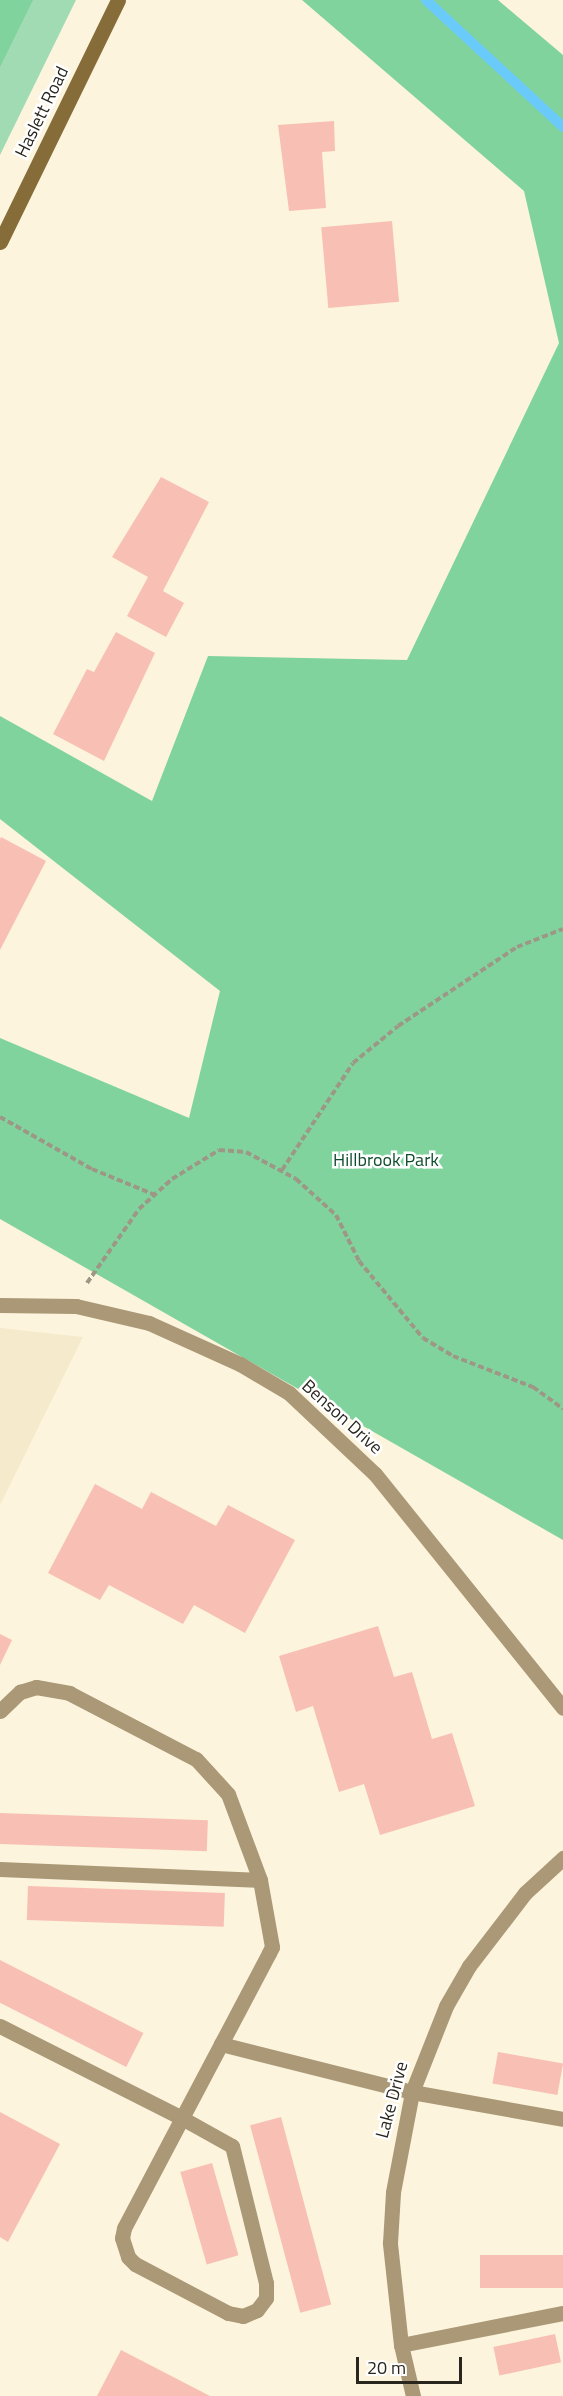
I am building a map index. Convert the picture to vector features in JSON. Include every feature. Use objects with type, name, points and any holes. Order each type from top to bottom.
[{"type":"main road","name":"Haslett Road","points":[[0,242],[118,0]]},
{"type":"street","name":"Benson Drive","points":[[0,1305],[76,1306],[149,1323],[196,1342],[289,1393],[375,1474],[563,1708]]},
{"type":"street","points":[[0,1711],[20,1692],[53,1687],[196,1759],[228,1794],[260,1880],[272,1947],[221,2044],[182,2118],[124,2228],[123,2248],[135,2264],[228,2313],[251,2314],[266,2298],[267,2283],[237,2157],[228,2142],[182,2118],[0,2026]]},
{"type":"street","name":"Lake Drive","points":[[413,2396],[401,2345],[393,2294],[392,2202],[412,2092],[432,2038],[469,1966],[525,1893],[563,1858]]},
{"type":"street","points":[[0,1869],[260,1880]]},
{"type":"street","points":[[221,2044],[412,2092],[563,2119]]},
{"type":"street","points":[[401,2345],[563,2313]]},
{"type":"path","points":[[282,1170],[353,1063],[398,1026],[518,947],[563,929]]},
{"type":"path","points":[[0,1117],[92,1169],[155,1195]]},
{"type":"path","points":[[76,1306],[110,1244],[155,1195],[219,1150],[246,1152],[282,1170],[336,1215],[359,1261],[423,1338],[453,1356],[533,1387],[563,1409]]},
{"type":"shaded area","points":[[0,1328],[83,1337],[0,1505]]},
{"type":"green space","points":[[0,0],[76,0],[0,155]]},
{"type":"green space","points":[[0,0],[33,0],[0,67]]},
{"type":"green space","name":"Hillbrook Park","points":[[302,0],[498,0],[563,55],[563,1540],[0,1219],[0,1038],[189,1118],[220,991],[0,819],[0,716],[152,801],[208,656],[407,660],[559,343],[524,191]]},
{"type":"building","points":[[334,121],[335,151],[322,152],[326,208],[289,211],[278,125]]},
{"type":"building","points":[[392,221],[399,302],[328,308],[321,227]]},
{"type":"building","points":[[161,477],[209,502],[163,591],[184,603],[166,637],[127,616],[148,577],[112,557]]},
{"type":"building","points":[[116,632],[155,653],[104,761],[53,734],[87,669],[94,672]]},
{"type":"building","points":[[1,837],[46,861],[0,950],[0,839]]},
{"type":"building","points":[[95,1484],[142,1509],[151,1492],[216,1526],[228,1505],[295,1540],[245,1633],[194,1605],[183,1624],[109,1585],[100,1600],[48,1573]]},
{"type":"building","points":[[378,1626],[394,1677],[412,1672],[432,1739],[452,1733],[475,1806],[380,1835],[364,1784],[339,1792],[313,1706],[296,1712],[279,1656]]},
{"type":"building","points":[[0,1634],[12,1640],[0,1665]]},
{"type":"building","points":[[0,1813],[208,1820],[207,1851],[0,1844]]},
{"type":"building","points":[[28,1886],[225,1893],[224,1927],[27,1920]]},
{"type":"building","points":[[0,1960],[143,2033],[126,2067],[0,2003]]},
{"type":"building","points":[[498,2052],[563,2063],[557,2095],[492,2084]]},
{"type":"building","points":[[0,2112],[60,2144],[8,2242],[0,2237]]},
{"type":"building","points":[[281,2117],[331,2304],[300,2313],[250,2125]]},
{"type":"building","points":[[212,2163],[238,2255],[207,2264],[180,2172]]},
{"type":"building","points":[[480,2255],[563,2255],[563,2288],[480,2288]]},
{"type":"building","points":[[555,2334],[561,2362],[499,2375],[493,2347]]},
{"type":"building","points":[[121,2350],[210,2396],[97,2396]]},
{"type":"waterway","points":[[426,0],[563,127]]}]
